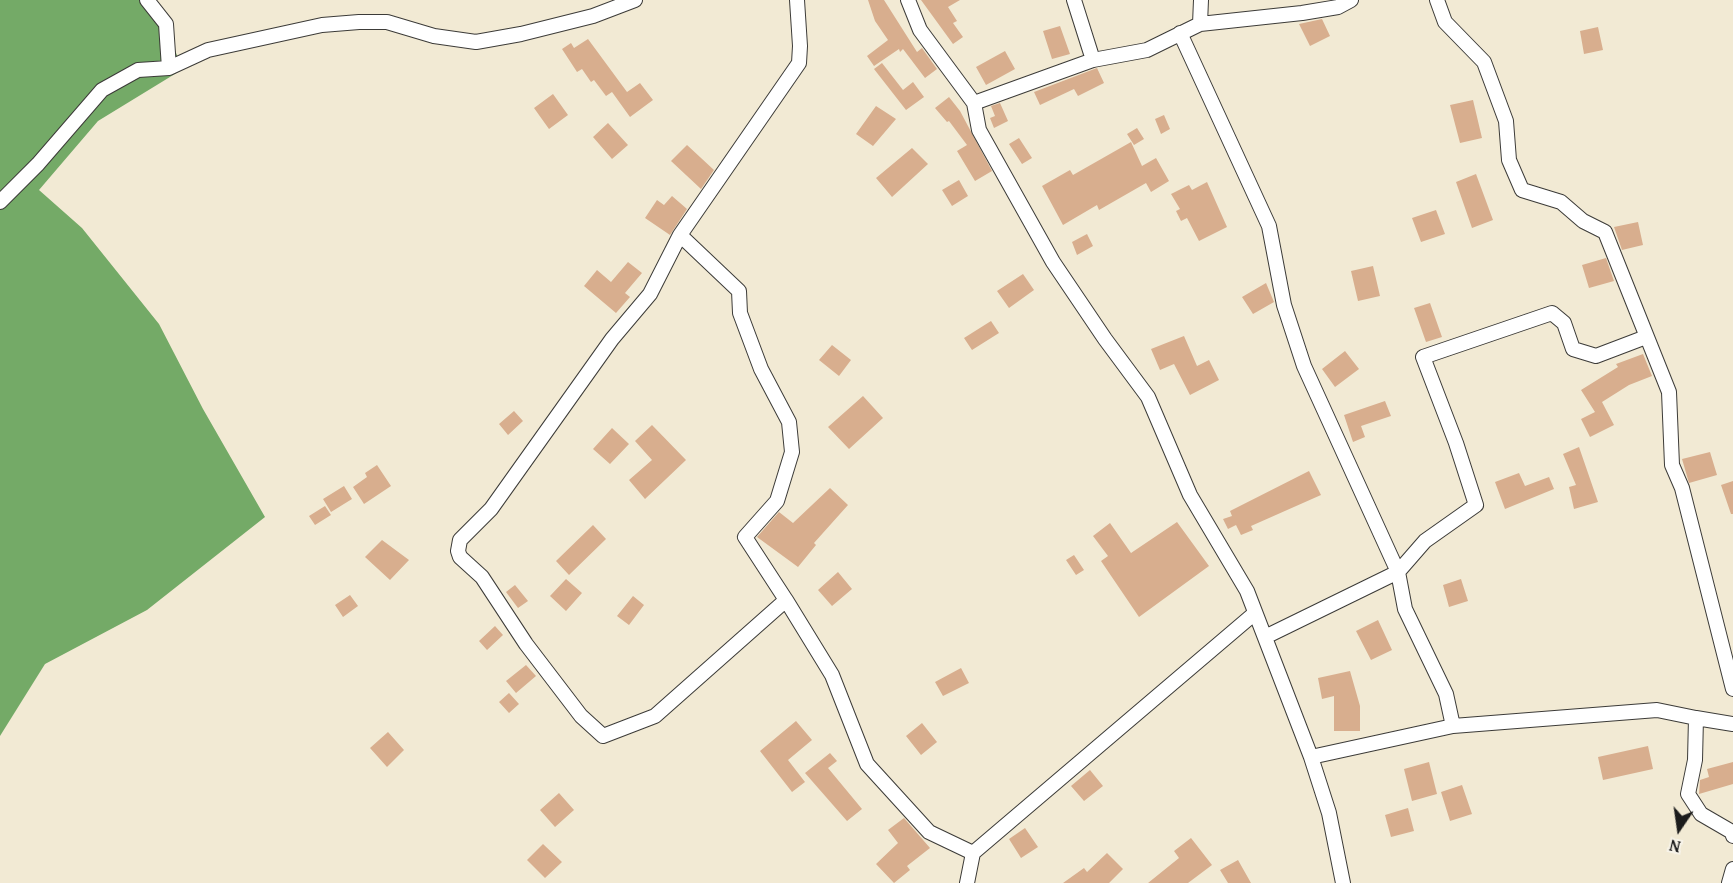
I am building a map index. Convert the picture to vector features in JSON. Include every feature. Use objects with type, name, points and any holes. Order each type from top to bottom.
[{"type":"street","points":[[147,0],[166,24],[169,68]]},
{"type":"street","points":[[0,202],[38,164],[102,90],[138,70],[169,68],[208,50],[322,25],[387,22],[434,36],[476,42],[583,19],[621,3],[635,0]]},
{"type":"street","points":[[786,600],[655,716],[603,736],[581,716],[526,644],[482,577],[460,557],[458,551],[460,540],[491,510],[612,339],[650,294],[680,235],[798,63],[800,46],[797,0]]},
{"type":"street","points":[[908,0],[920,30],[974,103],[979,130],[1053,262],[1148,397],[1190,495],[1247,591],[1311,757],[1329,813],[1343,883]]},
{"type":"street","points":[[1074,0],[1093,60]]},
{"type":"street","points":[[1200,24],[1201,0]]},
{"type":"street","points":[[974,103],[1093,60],[1147,50],[1200,24],[1302,13],[1338,7],[1351,0]]},
{"type":"street","points":[[1437,0],[1445,22],[1484,62],[1506,121],[1509,160],[1522,190],[1561,202],[1583,221],[1605,232],[1669,392],[1672,465],[1682,488],[1729,657],[1733,688]]},
{"type":"street","points":[[1180,33],[1269,226],[1284,304],[1304,366],[1398,572],[1405,609],[1446,694],[1453,726]]},
{"type":"street","points":[[680,235],[739,291],[740,312],[761,369],[789,422],[792,452],[777,501],[745,537],[832,675],[867,764],[929,832],[973,853]]},
{"type":"street","points":[[1265,637],[1398,572],[1425,541],[1476,505],[1456,443],[1423,357],[1552,313],[1564,323],[1573,349],[1596,356],[1646,337]]},
{"type":"street","points":[[967,883],[973,853],[1255,613]]},
{"type":"street","points":[[1311,757],[1453,726],[1657,710],[1733,724]]},
{"type":"street","points":[[1696,718],[1695,760],[1688,794],[1701,814],[1732,832],[1733,836]]},
{"type":"street","points":[[1729,883],[1733,869]]},
{"type":"green space","points":[[0,0],[153,0],[183,69],[98,121],[39,190],[82,228],[159,324],[203,409],[265,517],[147,610],[45,664],[0,736]]},
{"type":"building","points":[[868,0],[884,0],[917,52],[922,48],[937,69],[925,78],[903,49],[900,52],[899,49],[874,66],[867,56],[888,40],[875,21]]},
{"type":"building","points":[[921,0],[960,0],[948,7],[957,21],[953,23],[963,37],[953,44]]},
{"type":"building","points":[[1322,19],[1330,36],[1310,46],[1299,24]]},
{"type":"building","points":[[1060,26],[1070,54],[1052,59],[1043,31]]},
{"type":"building","points":[[1598,27],[1603,50],[1584,54],[1580,31]]},
{"type":"building","points":[[588,39],[627,92],[640,83],[653,100],[630,117],[612,92],[606,96],[594,80],[591,82],[582,69],[577,72],[562,49],[571,43],[574,48]]},
{"type":"building","points":[[1005,51],[1015,69],[986,85],[976,67]]},
{"type":"building","points":[[882,63],[903,90],[913,82],[924,97],[906,110],[874,69]]},
{"type":"building","points":[[1097,68],[1104,83],[1078,96],[1074,89],[1040,105],[1034,92]]},
{"type":"building","points":[[553,94],[568,115],[549,129],[534,108]]},
{"type":"building","points":[[949,97],[960,111],[992,171],[975,181],[957,151],[967,145],[949,121],[947,122],[935,108]]},
{"type":"building","points":[[1473,100],[1482,138],[1460,143],[1450,105]]},
{"type":"building","points":[[1000,103],[1008,121],[994,128],[990,118],[995,116],[991,106]]},
{"type":"building","points":[[876,106],[896,119],[873,146],[856,134]]},
{"type":"building","points":[[1164,115],[1170,129],[1161,134],[1155,119]]},
{"type":"building","points":[[608,123],[628,145],[612,159],[593,137]]},
{"type":"building","points":[[1137,128],[1144,139],[1134,145],[1127,134]]},
{"type":"building","points":[[1019,138],[1032,158],[1022,164],[1009,144]]},
{"type":"building","points":[[1131,142],[1142,166],[1156,158],[1169,181],[1151,192],[1146,183],[1099,210],[1097,205],[1063,225],[1042,186],[1070,170],[1073,175]]},
{"type":"building","points":[[687,145],[714,170],[701,189],[671,161]]},
{"type":"building","points":[[912,148],[928,164],[892,197],[876,178]]},
{"type":"building","points":[[1476,174],[1493,220],[1472,228],[1456,182]]},
{"type":"building","points":[[959,180],[968,196],[952,206],[942,190]]},
{"type":"building","points":[[1207,182],[1227,227],[1199,241],[1187,218],[1181,221],[1176,211],[1180,209],[1171,194],[1189,185],[1192,190]]},
{"type":"building","points":[[672,196],[687,209],[670,235],[645,218],[657,200],[664,205]]},
{"type":"building","points":[[1436,210],[1445,234],[1421,242],[1412,218]]},
{"type":"building","points":[[1638,222],[1643,245],[1622,250],[1614,227]]},
{"type":"building","points":[[1087,234],[1093,246],[1077,255],[1072,242]]},
{"type":"building","points":[[1606,258],[1614,281],[1589,288],[1582,265]]},
{"type":"building","points":[[628,262],[642,273],[625,293],[630,297],[616,313],[584,286],[597,270],[611,282]]},
{"type":"building","points":[[1373,266],[1380,296],[1358,301],[1351,271]]},
{"type":"building","points":[[1023,274],[1034,290],[1009,308],[997,291]]},
{"type":"building","points":[[1266,283],[1274,302],[1253,314],[1242,297]]},
{"type":"building","points":[[1430,303],[1442,337],[1426,342],[1414,308]]},
{"type":"building","points":[[991,321],[999,333],[972,350],[964,338]]},
{"type":"building","points":[[1184,336],[1197,366],[1209,360],[1219,380],[1190,395],[1174,364],[1160,370],[1151,349]]},
{"type":"building","points":[[832,345],[851,360],[839,376],[819,360]]},
{"type":"building","points":[[1345,351],[1359,369],[1335,387],[1322,369]]},
{"type":"building","points":[[1643,354],[1652,376],[1629,385],[1602,402],[1614,425],[1590,437],[1581,419],[1595,412],[1581,390],[1618,367],[1616,364]]},
{"type":"building","points":[[863,396],[883,418],[849,449],[828,427]]},
{"type":"building","points":[[1385,401],[1391,416],[1361,426],[1365,437],[1353,442],[1344,415]]},
{"type":"building","points":[[514,411],[523,421],[508,435],[499,424]]},
{"type":"building","points":[[652,425],[686,460],[645,499],[629,480],[652,460],[635,441]]},
{"type":"building","points":[[612,428],[629,444],[610,464],[593,449]]},
{"type":"building","points":[[1579,447],[1598,502],[1574,509],[1569,487],[1576,485],[1563,454]]},
{"type":"building","points":[[1710,452],[1717,475],[1689,483],[1682,459]]},
{"type":"building","points":[[377,465],[391,486],[364,504],[353,487],[367,477],[365,473]]},
{"type":"building","points":[[1309,471],[1321,495],[1251,526],[1253,530],[1241,535],[1236,525],[1228,529],[1223,519],[1232,516],[1230,511]]},
{"type":"building","points":[[1519,473],[1525,486],[1549,477],[1554,489],[1505,509],[1495,482]]},
{"type":"building","points":[[1733,481],[1733,514],[1731,514],[1721,485]]},
{"type":"building","points":[[344,486],[352,499],[331,512],[323,499]]},
{"type":"building","points":[[830,488],[848,505],[814,543],[816,545],[798,567],[757,537],[779,512],[793,523]]},
{"type":"building","points":[[325,506],[331,515],[315,525],[309,516]]},
{"type":"building","points":[[1177,522],[1209,566],[1139,617],[1101,561],[1108,556],[1093,536],[1110,523],[1131,553]]},
{"type":"building","points":[[593,525],[606,539],[569,575],[556,561]]},
{"type":"building","points":[[382,540],[409,560],[390,580],[365,557]]},
{"type":"building","points":[[1074,555],[1084,570],[1076,575],[1066,560]]},
{"type":"building","points":[[838,572],[852,589],[832,606],[818,590]]},
{"type":"building","points":[[566,579],[582,593],[566,611],[550,596]]},
{"type":"building","points":[[1461,579],[1468,601],[1449,607],[1443,585]]},
{"type":"building","points":[[515,585],[528,601],[518,608],[506,592]]},
{"type":"building","points":[[350,595],[358,606],[343,617],[335,605]]},
{"type":"building","points":[[633,596],[644,605],[629,625],[617,616]]},
{"type":"building","points":[[1378,620],[1392,650],[1371,660],[1356,631]]},
{"type":"building","points":[[495,626],[503,635],[487,650],[479,641]]},
{"type":"building","points":[[526,665],[536,676],[516,693],[506,681]]},
{"type":"building","points":[[961,668],[969,683],[943,696],[935,682]]},
{"type":"building","points":[[1350,671],[1360,706],[1360,731],[1334,731],[1334,696],[1322,699],[1318,678]]},
{"type":"building","points":[[509,693],[519,704],[509,713],[499,702]]},
{"type":"building","points":[[796,721],[812,740],[788,760],[805,782],[792,792],[760,751]]},
{"type":"building","points":[[922,723],[937,742],[921,755],[906,736]]},
{"type":"building","points":[[388,732],[404,750],[387,767],[370,748]]},
{"type":"building","points":[[1648,746],[1653,769],[1603,780],[1598,757]]},
{"type":"building","points":[[830,753],[837,761],[828,768],[862,809],[847,821],[805,773]]},
{"type":"building","points":[[1429,762],[1437,794],[1412,801],[1404,769]]},
{"type":"building","points":[[1733,762],[1733,784],[1699,794],[1700,780],[1709,777],[1707,769]]},
{"type":"building","points":[[1090,770],[1103,786],[1084,801],[1071,786]]},
{"type":"building","points":[[1462,785],[1472,814],[1450,821],[1441,792]]},
{"type":"building","points":[[559,793],[574,810],[555,827],[540,810]]},
{"type":"building","points":[[1408,808],[1414,831],[1391,837],[1385,815]]},
{"type":"building","points":[[904,818],[930,848],[907,866],[910,870],[894,883],[876,864],[898,843],[888,830]]},
{"type":"building","points":[[1025,828],[1038,847],[1021,858],[1009,839]]},
{"type":"building","points":[[1191,838],[1212,865],[1188,883],[1148,883],[1179,858],[1174,851]]},
{"type":"building","points":[[543,844],[562,862],[545,878],[527,860]]},
{"type":"building","points":[[1107,853],[1123,869],[1109,883],[1063,883],[1084,868],[1087,872]]},
{"type":"building","points":[[1238,860],[1251,883],[1228,883],[1220,870]]}]
